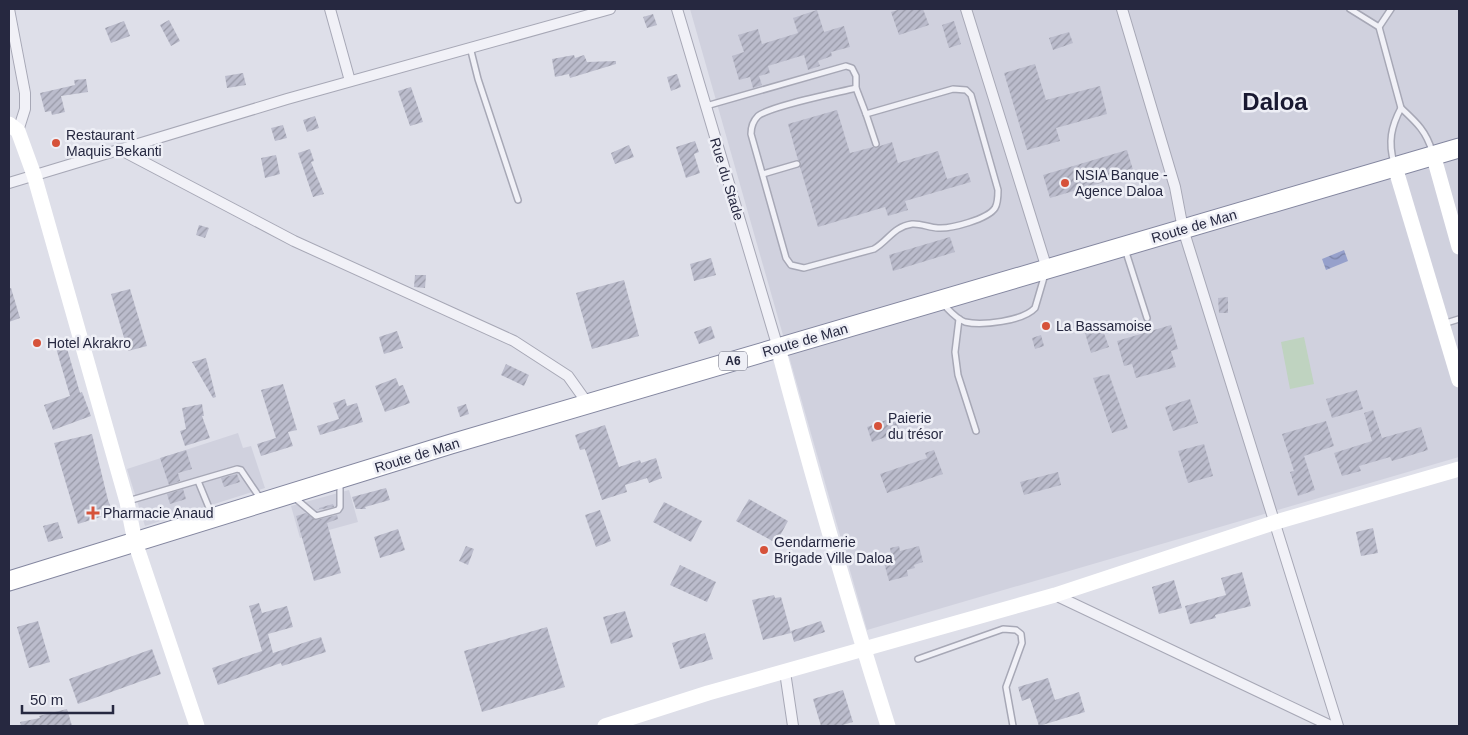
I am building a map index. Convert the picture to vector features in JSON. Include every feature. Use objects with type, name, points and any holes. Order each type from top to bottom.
[{"type":"highway","name":"Route de Man","points":[[9,581],[588,404],[1395,167],[1433,154],[1459,148]]},
{"type":"street","points":[[9,9],[25,93],[25,110],[13,127],[34,176],[127,502],[135,542],[197,726]]},
{"type":"street","points":[[330,9],[350,81]]},
{"type":"street","points":[[9,182],[350,81],[610,9]]},
{"type":"street","name":"Rue du Stade","points":[[677,9],[778,348]]},
{"type":"street","points":[[966,9],[1047,269]]},
{"type":"street","points":[[1122,9],[1175,187],[1183,229],[1276,522],[1338,726]]},
{"type":"street","points":[[119,149],[294,241],[514,341],[568,376],[588,404]]},
{"type":"street","points":[[1433,154],[1459,247]]},
{"type":"street","points":[[1395,167],[1459,380]]},
{"type":"street","points":[[778,348],[808,459],[888,726]]},
{"type":"street","points":[[605,726],[708,693],[1055,595],[1276,522],[1459,469]]},
{"type":"street","points":[[1055,595],[1331,726]]},
{"type":"street","points":[[784,672],[793,726]]},
{"type":"lane","points":[[1350,9],[1379,27],[1402,108],[1420,125],[1428,137],[1433,154]]},
{"type":"lane","points":[[1379,27],[1391,9]]},
{"type":"lane","points":[[470,47],[478,79],[518,200]]},
{"type":"lane","points":[[706,106],[846,66],[852,68],[856,76],[856,88],[876,144]]},
{"type":"lane","points":[[856,88],[766,111],[759,115],[751,127],[751,134],[786,258],[791,265],[804,268],[874,248],[899,228],[914,224],[947,229],[988,215],[995,208],[998,190],[970,95],[966,90],[953,89],[866,114]]},
{"type":"lane","points":[[1395,167],[1390,142],[1394,122],[1402,108]]},
{"type":"lane","points":[[763,174],[797,164]]},
{"type":"lane","points":[[1124,246],[1147,318]]},
{"type":"lane","points":[[939,301],[959,319],[966,322],[1001,322],[1031,312],[1035,308],[1047,269]]},
{"type":"lane","points":[[959,319],[955,352],[958,375],[976,431]]},
{"type":"lane","points":[[1443,324],[1459,319]]},
{"type":"lane","points":[[127,502],[237,469],[241,470],[263,502]]},
{"type":"lane","points":[[291,494],[313,515],[318,516],[339,509],[340,479]]},
{"type":"lane","points":[[198,481],[213,518]]},
{"type":"lane","points":[[918,659],[1003,628],[1016,630],[1021,634],[1022,642],[1006,687],[1013,726]]},
{"type":"shaded area","points":[[690,9],[1459,9],[1459,457],[867,630]]},
{"type":"shaded area","points":[[238,433],[243,448],[251,446],[265,488],[145,526],[127,469]]},
{"type":"shaded area","points":[[349,490],[358,522],[300,538],[291,506]]},
{"type":"green space","points":[[1304,337],[1314,384],[1290,389],[1281,342]]},
{"type":"water","points":[[1344,250],[1348,261],[1326,270],[1322,259]]},
{"type":"building","points":[[901,9],[923,9],[929,25],[899,35],[891,12]]},
{"type":"building","points":[[817,10],[824,32],[844,26],[850,47],[831,52],[832,56],[818,61],[820,66],[808,70],[804,55],[768,66],[770,73],[759,76],[762,85],[753,88],[750,77],[739,80],[732,56],[744,52],[738,35],[758,29],[762,44],[798,33],[793,18]]},
{"type":"building","points":[[653,14],[657,25],[647,28],[643,17]]},
{"type":"building","points":[[169,20],[180,41],[171,46],[160,25]]},
{"type":"building","points":[[124,21],[130,36],[111,43],[105,28]]},
{"type":"building","points":[[954,21],[961,44],[949,48],[942,25]]},
{"type":"building","points":[[1069,32],[1073,43],[1053,50],[1049,38]]},
{"type":"building","points":[[574,55],[575,58],[584,55],[587,62],[616,61],[616,64],[570,78],[569,74],[555,77],[552,59]]},
{"type":"building","points":[[1035,64],[1046,100],[1100,86],[1107,114],[1056,128],[1060,141],[1027,150],[1004,73]]},
{"type":"building","points":[[243,73],[246,85],[227,88],[225,76]]},
{"type":"building","points":[[677,74],[681,87],[671,91],[667,77]]},
{"type":"building","points":[[86,79],[88,92],[61,96],[65,112],[52,115],[51,111],[45,112],[40,93],[75,85],[74,80]]},
{"type":"building","points":[[411,87],[423,122],[410,126],[398,91]]},
{"type":"building","points":[[837,110],[850,153],[873,147],[877,148],[892,142],[898,163],[938,151],[947,179],[968,173],[971,182],[905,201],[908,210],[888,216],[885,207],[818,227],[800,167],[801,162],[798,160],[788,124]]},
{"type":"building","points":[[315,116],[319,128],[307,132],[303,120]]},
{"type":"building","points":[[283,125],[287,138],[275,141],[271,128]]},
{"type":"building","points":[[695,141],[699,152],[694,154],[700,173],[686,178],[676,147]]},
{"type":"building","points":[[629,145],[634,157],[615,164],[611,153]]},
{"type":"building","points":[[310,149],[314,161],[311,162],[324,194],[313,197],[298,153]]},
{"type":"building","points":[[1127,150],[1134,173],[1050,198],[1043,175]]},
{"type":"building","points":[[276,155],[280,174],[265,178],[261,158]]},
{"type":"building","points":[[199,225],[209,228],[205,238],[196,235]]},
{"type":"building","points":[[950,237],[955,252],[893,271],[889,255]]},
{"type":"building","points":[[711,258],[716,275],[694,281],[690,264]]},
{"type":"building","points":[[415,275],[426,275],[425,288],[414,287]]},
{"type":"building","points":[[624,280],[639,336],[592,349],[576,293]]},
{"type":"building","points":[[9,288],[11,288],[20,318],[9,322]]},
{"type":"building","points":[[130,289],[147,346],[128,351],[111,294]]},
{"type":"building","points":[[1228,297],[1228,313],[1219,313],[1218,298]]},
{"type":"building","points":[[1171,325],[1178,349],[1171,351],[1176,367],[1136,378],[1132,364],[1124,366],[1117,341]]},
{"type":"building","points":[[711,326],[715,338],[699,344],[694,332]]},
{"type":"building","points":[[1102,328],[1109,347],[1091,353],[1085,333]]},
{"type":"building","points":[[397,331],[403,348],[384,354],[379,337]]},
{"type":"building","points":[[1041,335],[1044,346],[1035,349],[1032,338]]},
{"type":"building","points":[[66,345],[80,393],[82,392],[91,416],[53,430],[44,405],[70,396],[56,348]]},
{"type":"building","points":[[206,358],[216,397],[213,398],[192,362]]},
{"type":"building","points":[[506,364],[529,375],[524,386],[501,375]]},
{"type":"building","points":[[1109,374],[1128,428],[1112,433],[1093,378]]},
{"type":"building","points":[[396,378],[399,386],[403,385],[410,403],[385,412],[375,386]]},
{"type":"building","points":[[283,384],[297,430],[288,432],[293,446],[261,456],[257,444],[276,438],[261,390]]},
{"type":"building","points":[[1357,390],[1363,409],[1332,418],[1326,399]]},
{"type":"building","points":[[345,399],[347,406],[357,403],[363,422],[320,435],[317,426],[339,419],[333,403]]},
{"type":"building","points":[[1190,399],[1198,423],[1173,431],[1165,407]]},
{"type":"building","points":[[202,404],[204,416],[202,416],[210,438],[185,446],[180,431],[186,429],[182,408]]},
{"type":"building","points":[[466,404],[469,414],[460,417],[457,407]]},
{"type":"building","points":[[1373,410],[1382,438],[1421,427],[1428,450],[1392,461],[1390,457],[1359,466],[1361,471],[1342,476],[1334,453],[1372,441],[1364,413]]},
{"type":"building","points":[[895,417],[900,432],[872,442],[867,427]]},
{"type":"building","points":[[1326,421],[1334,446],[1304,456],[1315,490],[1298,496],[1290,472],[1294,471],[1282,434]]},
{"type":"building","points":[[605,425],[619,467],[640,460],[641,463],[656,458],[662,478],[649,483],[647,478],[625,485],[627,492],[602,500],[585,449],[580,450],[575,435]]},
{"type":"building","points":[[92,434],[113,513],[78,524],[54,443]]},
{"type":"building","points":[[1204,444],[1213,476],[1188,483],[1178,451]]},
{"type":"building","points":[[186,450],[192,469],[178,473],[180,481],[169,485],[160,458]]},
{"type":"building","points":[[934,450],[943,474],[887,493],[880,474],[927,458],[925,453]]},
{"type":"building","points":[[1058,472],[1061,485],[1024,495],[1020,482]]},
{"type":"building","points":[[237,474],[240,482],[224,487],[221,478]]},
{"type":"building","points":[[386,488],[390,500],[365,507],[366,509],[356,509],[352,497]]},
{"type":"building","points":[[183,489],[186,499],[170,504],[167,494]]},
{"type":"building","points":[[749,499],[788,521],[776,543],[736,521]]},
{"type":"building","points":[[664,502],[702,521],[691,542],[653,522]]},
{"type":"building","points":[[333,504],[334,507],[316,510],[319,508]]},
{"type":"building","points":[[600,510],[611,541],[596,547],[585,515]]},
{"type":"building","points":[[306,513],[316,520],[337,515],[338,519],[327,523],[341,573],[314,581],[296,516]]},
{"type":"building","points":[[58,522],[63,538],[48,542],[43,526]]},
{"type":"building","points":[[1373,528],[1378,553],[1361,556],[1356,532]]},
{"type":"building","points":[[398,529],[405,550],[380,558],[374,537]]},
{"type":"building","points":[[466,546],[474,549],[468,565],[459,561]]},
{"type":"building","points":[[899,546],[900,551],[919,546],[923,562],[914,565],[915,568],[907,570],[908,576],[889,581],[882,555],[891,553],[890,548]]},
{"type":"building","points":[[680,565],[716,582],[707,602],[670,585]]},
{"type":"building","points":[[1242,572],[1251,606],[1215,615],[1216,618],[1190,624],[1185,606],[1226,595],[1221,578]]},
{"type":"building","points":[[1174,580],[1182,608],[1159,614],[1152,587]]},
{"type":"building","points":[[774,595],[775,598],[781,597],[791,633],[763,640],[752,600]]},
{"type":"building","points":[[259,603],[262,613],[287,606],[293,627],[268,634],[273,653],[321,637],[326,652],[282,666],[281,663],[218,685],[212,668],[262,651],[249,606]]},
{"type":"building","points":[[625,611],[633,637],[611,644],[603,617]]},
{"type":"building","points":[[38,621],[50,662],[29,668],[17,627]]},
{"type":"building","points":[[821,621],[825,632],[794,642],[791,631]]},
{"type":"building","points":[[547,627],[565,687],[482,712],[464,651]]},
{"type":"building","points":[[705,633],[713,659],[680,669],[672,643]]},
{"type":"building","points":[[152,649],[161,674],[78,704],[69,679]]},
{"type":"building","points":[[1048,678],[1055,700],[1079,692],[1085,712],[1039,726],[1030,698],[1022,701],[1018,687]]},
{"type":"building","points":[[843,690],[853,722],[839,726],[821,726],[813,699]]},
{"type":"building","points":[[67,709],[72,726],[21,726],[20,722]]},
{"type":"place","name":"Restaurant Maquis Bekanti","points":[[56,143]]},
{"type":"place","name":"NSIA Banque - Agence Daloa","points":[[1065,183]]},
{"type":"place","name":"La Bassamoise","points":[[1046,326]]},
{"type":"place","name":"Hotel Akrakro","points":[[37,343]]},
{"type":"place","name":"Paierie du trésor","points":[[878,426]]},
{"type":"place","name":"Pharmacie Anaud","points":[[93,513]]},
{"type":"place","name":"Gendarmerie Brigade Ville Daloa","points":[[764,550]]},
{"type":"district","name":"Daloa","points":[[1275,102]]}]
